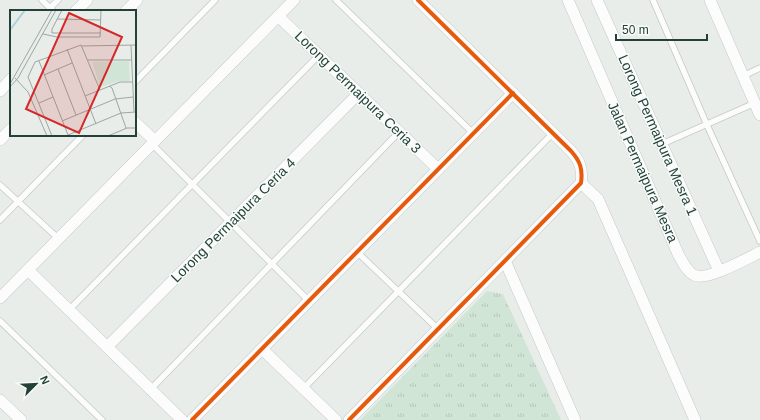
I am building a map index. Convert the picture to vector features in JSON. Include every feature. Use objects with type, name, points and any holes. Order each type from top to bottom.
[{"type":"street","points":[[77,10],[87,0]]},
{"type":"street","points":[[127,10],[137,0]]},
{"type":"street","points":[[0,298],[294,0]]},
{"type":"street","points":[[349,420],[581,183],[582,175],[580,160],[418,0]]},
{"type":"street","name":"Jalan Permaipura Mesra","points":[[568,0],[679,256],[694,276],[708,276],[760,252]]},
{"type":"street","name":"Lorong Permaipura Mesra 1","points":[[597,0],[719,271]]},
{"type":"street","points":[[710,0],[760,115]]},
{"type":"street","name":"Lorong Permaipura Ceria 3","points":[[278,16],[438,169]]},
{"type":"street","points":[[0,91],[10,80]]},
{"type":"street","name":"Lorong Permaipura Ceria 4","points":[[107,347],[359,93]]},
{"type":"street","points":[[192,420],[513,93]]},
{"type":"street","points":[[136,123],[154,142]]},
{"type":"street","points":[[0,140],[10,129]]},
{"type":"street","points":[[581,183],[598,199],[695,420]]},
{"type":"street","points":[[505,261],[575,420]]},
{"type":"street","points":[[28,270],[182,420]]},
{"type":"street","points":[[262,349],[336,420]]},
{"type":"street","points":[[0,400],[18,419]]},
{"type":"lane","points":[[42,0],[52,10],[58,0]]},
{"type":"lane","points":[[136,81],[215,0]]},
{"type":"lane","points":[[336,0],[473,133]]},
{"type":"lane","points":[[653,0],[706,125],[760,241]]},
{"type":"lane","points":[[69,310],[319,54]]},
{"type":"lane","points":[[743,76],[760,68]]},
{"type":"lane","points":[[662,144],[755,103]]},
{"type":"lane","points":[[151,390],[400,132]]},
{"type":"lane","points":[[303,388],[553,133]]},
{"type":"lane","points":[[0,220],[82,136]]},
{"type":"lane","points":[[154,142],[192,184],[309,300]]},
{"type":"lane","points":[[0,185],[59,239]]},
{"type":"lane","points":[[357,252],[438,329]]},
{"type":"lane","points":[[0,321],[102,420]]},
{"type":"green space","points":[[487,291],[503,294],[561,420],[360,420]]},
{"type":"cycle path","points":[[349,420],[581,183],[582,174],[580,166],[577,158],[571,151],[418,0]]},
{"type":"cycle path","points":[[192,420],[513,93]]}]
